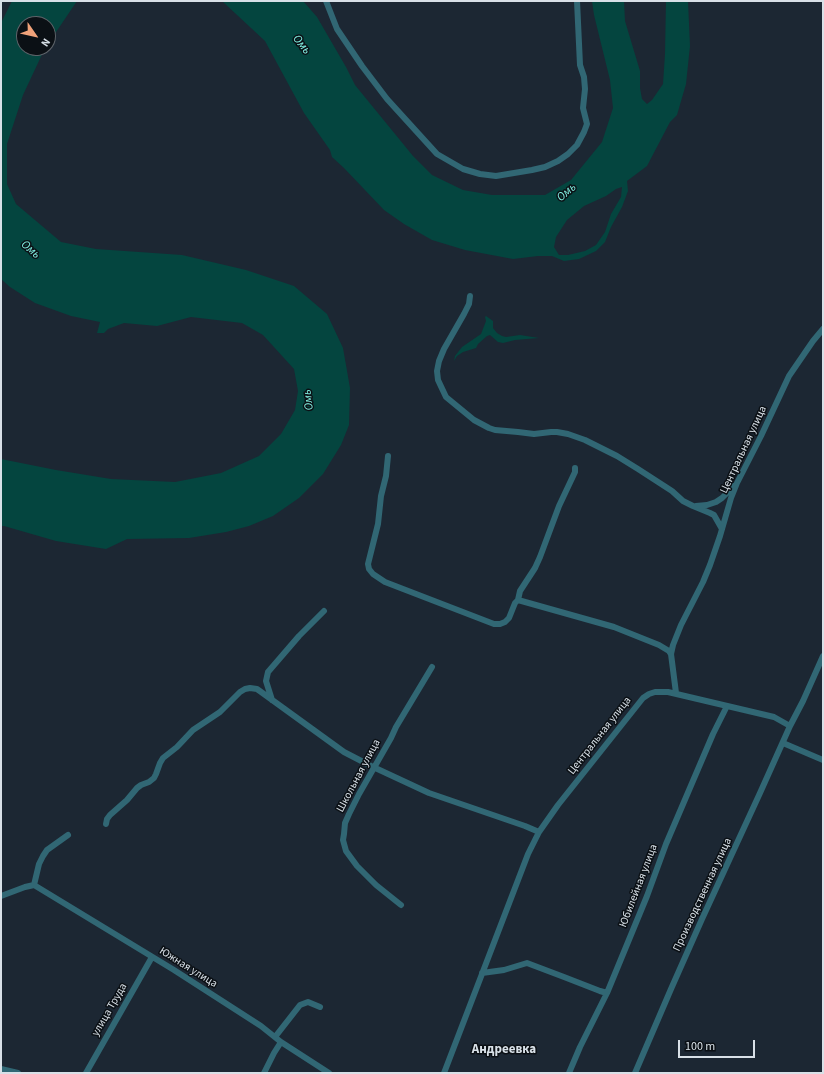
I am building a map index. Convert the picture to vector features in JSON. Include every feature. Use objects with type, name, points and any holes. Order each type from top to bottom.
[{"type":"street","points":[[326,1],[338,29],[362,66],[387,99],[432,149],[437,154],[463,169],[480,174],[496,176],[545,167],[558,161],[577,146],[584,132],[587,124],[583,108],[585,89],[584,77],[580,65],[577,1]]},
{"type":"street","points":[[470,296],[469,304],[439,361],[437,371],[438,380],[446,397],[474,420],[495,430],[534,434],[558,432],[585,440],[617,456],[672,491],[684,501],[710,512],[714,515],[722,529]]},
{"type":"street","name":"Центральная улица","points":[[444,1073],[528,854],[539,832],[558,805],[643,698],[649,694],[661,691],[676,694],[671,654],[673,645],[710,565],[737,483],[789,376],[823,329]]},
{"type":"street","points":[[388,456],[378,524],[368,564],[369,570],[372,574],[385,582],[494,624],[506,622],[509,618],[514,603],[518,600],[520,591],[535,568],[559,506],[575,472],[575,468]]},
{"type":"street","points":[[693,506],[707,505],[716,502],[737,483]]},
{"type":"street","points":[[518,600],[614,627],[659,645],[671,654]]},
{"type":"street","points":[[273,701],[266,682],[268,672],[324,611]]},
{"type":"street","name":"Производственная улица","points":[[635,1073],[674,982],[823,656]]},
{"type":"street","name":"Школьная улица","points":[[401,905],[376,885],[357,866],[346,851],[343,840],[345,823],[396,727],[432,667]]},
{"type":"street","points":[[106,824],[110,815],[127,800],[137,788],[154,778],[163,758],[177,747],[192,730],[220,712],[240,692],[245,689],[257,689],[344,752],[370,766],[375,767],[428,793],[539,832]]},
{"type":"street","points":[[676,694],[774,717],[790,726]]},
{"type":"street","name":"Юбилейная улица","points":[[569,1073],[580,1047],[607,993],[647,896],[671,830],[727,706]]},
{"type":"street","points":[[783,744],[823,760]]},
{"type":"street","points":[[1,896],[25,886],[34,885],[39,864],[47,850],[68,834]]},
{"type":"street","name":"Южная улица","points":[[34,885],[174,970],[261,1026],[281,1042],[329,1073]]},
{"type":"street","name":"улица Труда","points":[[86,1073],[152,957]]},
{"type":"street","points":[[482,973],[504,970],[527,963],[600,992],[607,993]]},
{"type":"street","points":[[275,1037],[300,1004],[308,1002],[320,1007]]},
{"type":"street","points":[[264,1073],[281,1042]]},
{"type":"street","points":[[1,1069],[18,1073]]},
{"type":"water","name":"Омь","points":[[12,1],[77,1],[56,32],[56,16],[16,16],[16,56],[41,56],[23,95],[7,144],[7,184],[16,204],[61,242],[96,249],[182,255],[246,270],[294,286],[327,314],[343,348],[350,388],[349,425],[341,445],[323,474],[299,498],[273,516],[249,526],[226,532],[189,538],[127,539],[106,549],[56,541],[1,526],[1,459],[111,479],[175,482],[221,473],[259,456],[281,434],[295,410],[298,391],[294,369],[263,335],[242,323],[191,317],[157,326],[124,323],[108,329],[104,333],[97,333],[100,322],[71,316],[35,303],[10,287],[1,279],[1,23]]},
{"type":"water","name":"Омь","points":[[222,1],[303,1],[317,17],[355,85],[413,156],[432,175],[463,190],[492,195],[545,195],[571,180],[602,142],[613,108],[610,80],[592,1],[624,1],[625,21],[640,71],[640,88],[642,99],[647,104],[652,100],[663,84],[666,1],[688,1],[690,46],[686,84],[677,115],[670,122],[647,166],[627,181],[628,191],[605,242],[596,251],[579,259],[564,261],[552,256],[513,259],[465,250],[432,240],[404,224],[384,210],[332,157],[330,150],[304,113],[265,41]],"holes":[[[622,187],[621,197],[611,214],[605,232],[596,245],[585,251],[568,255],[559,255],[554,247],[556,237],[567,220],[584,206]]]},
{"type":"water","points":[[486,316],[493,321],[493,328],[502,336],[506,337],[520,335],[539,338],[515,340],[503,343],[498,342],[490,335],[478,344],[476,348],[463,352],[457,356],[454,361],[455,356],[462,347],[481,334],[486,321]]},
{"type":"district","name":"Андреевка","points":[[504,1050]]}]
